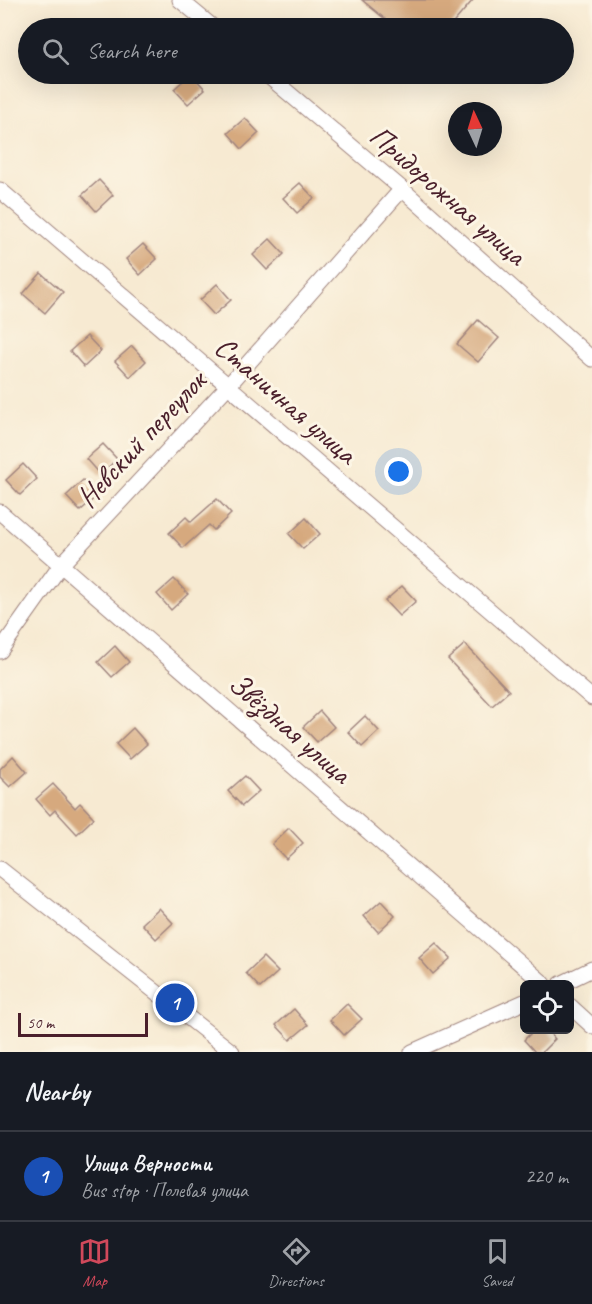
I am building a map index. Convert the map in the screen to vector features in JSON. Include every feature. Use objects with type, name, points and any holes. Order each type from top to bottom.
[{"type":"street","points":[[180,0],[201,18]]},
{"type":"street","name":"Придорожная улица","points":[[278,84],[402,189],[592,358]]},
{"type":"street","name":"Невский переулок","points":[[0,651],[61,565],[228,386],[402,189]]},
{"type":"street","name":"Станичная улица","points":[[0,190],[592,698]]},
{"type":"street","name":"Звёздная улица","points":[[0,512],[539,980]]},
{"type":"street","points":[[0,869],[232,1052]]},
{"type":"street","points":[[569,980],[592,969]]},
{"type":"street","points":[[412,1052],[520,1004]]},
{"type":"street","points":[[574,1010],[592,1026]]},
{"type":"building","points":[[362,0],[473,0],[458,18],[384,18]]},
{"type":"building","points":[[180,84],[200,84],[205,89],[188,104],[174,89]]},
{"type":"building","points":[[245,118],[259,133],[242,149],[228,133]]},
{"type":"building","points":[[99,180],[113,195],[96,211],[82,195]]},
{"type":"building","points":[[300,183],[314,198],[297,213],[283,198]]},
{"type":"building","points":[[270,239],[284,254],[267,270],[253,255]]},
{"type":"building","points":[[143,244],[157,259],[140,275],[126,259]]},
{"type":"building","points":[[41,273],[63,292],[45,313],[23,294]]},
{"type":"building","points":[[217,284],[231,300],[214,315],[200,300]]},
{"type":"building","points":[[478,320],[499,338],[478,362],[457,344]]},
{"type":"building","points":[[87,336],[101,351],[84,367],[70,351]]},
{"type":"building","points":[[132,346],[146,361],[130,377],[115,361]]},
{"type":"building","points":[[103,444],[117,459],[100,475],[86,459]]},
{"type":"building","points":[[23,464],[37,479],[20,495],[6,480]]},
{"type":"building","points":[[83,480],[97,496],[80,511],[66,496]]},
{"type":"building","points":[[217,499],[231,514],[214,530],[209,525],[183,548],[169,533],[186,517],[191,522]]},
{"type":"building","points":[[306,518],[320,534],[303,549],[289,534]]},
{"type":"building","points":[[174,579],[188,594],[171,610],[157,594]]},
{"type":"building","points":[[402,586],[416,601],[399,616],[385,601]]},
{"type":"building","points":[[465,644],[509,691],[492,706],[448,659]]},
{"type":"building","points":[[115,646],[129,662],[112,677],[98,662]]},
{"type":"building","points":[[320,711],[334,727],[317,742],[303,727]]},
{"type":"building","points":[[365,716],[379,731],[362,747],[348,732]]},
{"type":"building","points":[[133,728],[147,744],[130,759],[116,744]]},
{"type":"building","points":[[13,756],[27,772],[10,787],[0,777],[0,769]]},
{"type":"building","points":[[245,776],[259,791],[242,806],[228,791]]},
{"type":"building","points":[[53,784],[75,808],[80,803],[94,818],[77,834],[55,810],[50,815],[36,799]]},
{"type":"building","points":[[289,828],[303,843],[286,859],[272,844]]},
{"type":"building","points":[[381,901],[395,916],[378,932],[364,916]]},
{"type":"building","points":[[159,908],[173,923],[156,939],[142,924]]},
{"type":"building","points":[[436,943],[451,958],[433,974],[419,958]]},
{"type":"building","points":[[263,957],[278,972],[260,988],[246,973]]},
{"type":"building","points":[[347,1004],[362,1019],[344,1035],[330,1020]]},
{"type":"building","points":[[294,1009],[308,1025],[290,1040],[276,1025]]},
{"type":"building","points":[[530,1034],[550,1034],[555,1039],[542,1052],[535,1052],[524,1040]]},
{"type":"place","name":"Улица Верности","points":[[175,1003]]}]
